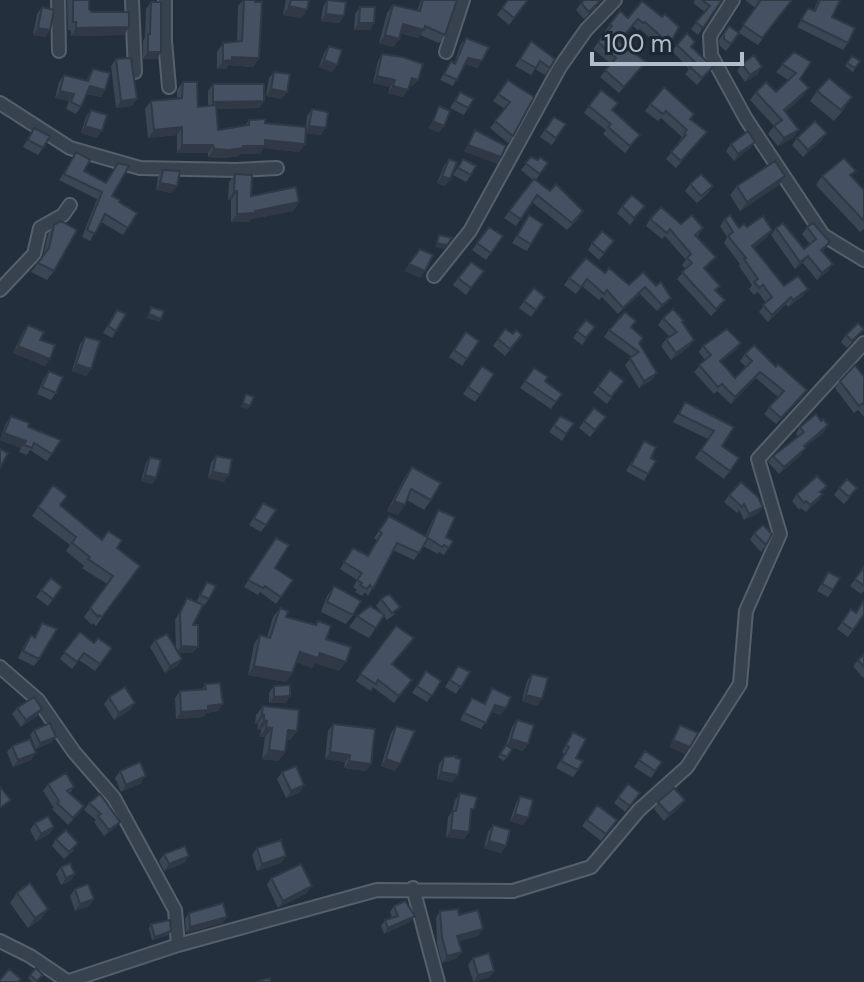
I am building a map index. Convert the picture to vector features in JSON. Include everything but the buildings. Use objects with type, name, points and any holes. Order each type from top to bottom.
[{"type":"street","points":[[58,0],[59,51]]},
{"type":"street","points":[[132,0],[135,72]]},
{"type":"street","points":[[165,0],[169,87]]},
{"type":"street","points":[[446,52],[463,0]]},
{"type":"street","points":[[434,276],[470,231],[560,67],[586,30],[615,0]]},
{"type":"street","points":[[733,0],[710,36],[711,55],[746,119],[823,235],[864,260]]},
{"type":"street","points":[[0,103],[70,148],[140,168],[277,168]]},
{"type":"street","points":[[0,290],[34,254],[40,228],[63,215],[70,205]]},
{"type":"street","points":[[0,941],[30,956],[66,982],[178,945],[377,890],[513,891],[591,867],[639,810],[687,767],[740,684],[746,611],[780,534],[758,459],[864,343]]},
{"type":"street","points":[[0,667],[38,700],[74,752],[114,798],[175,910],[178,945]]},
{"type":"street","points":[[413,888],[438,982]]}]
